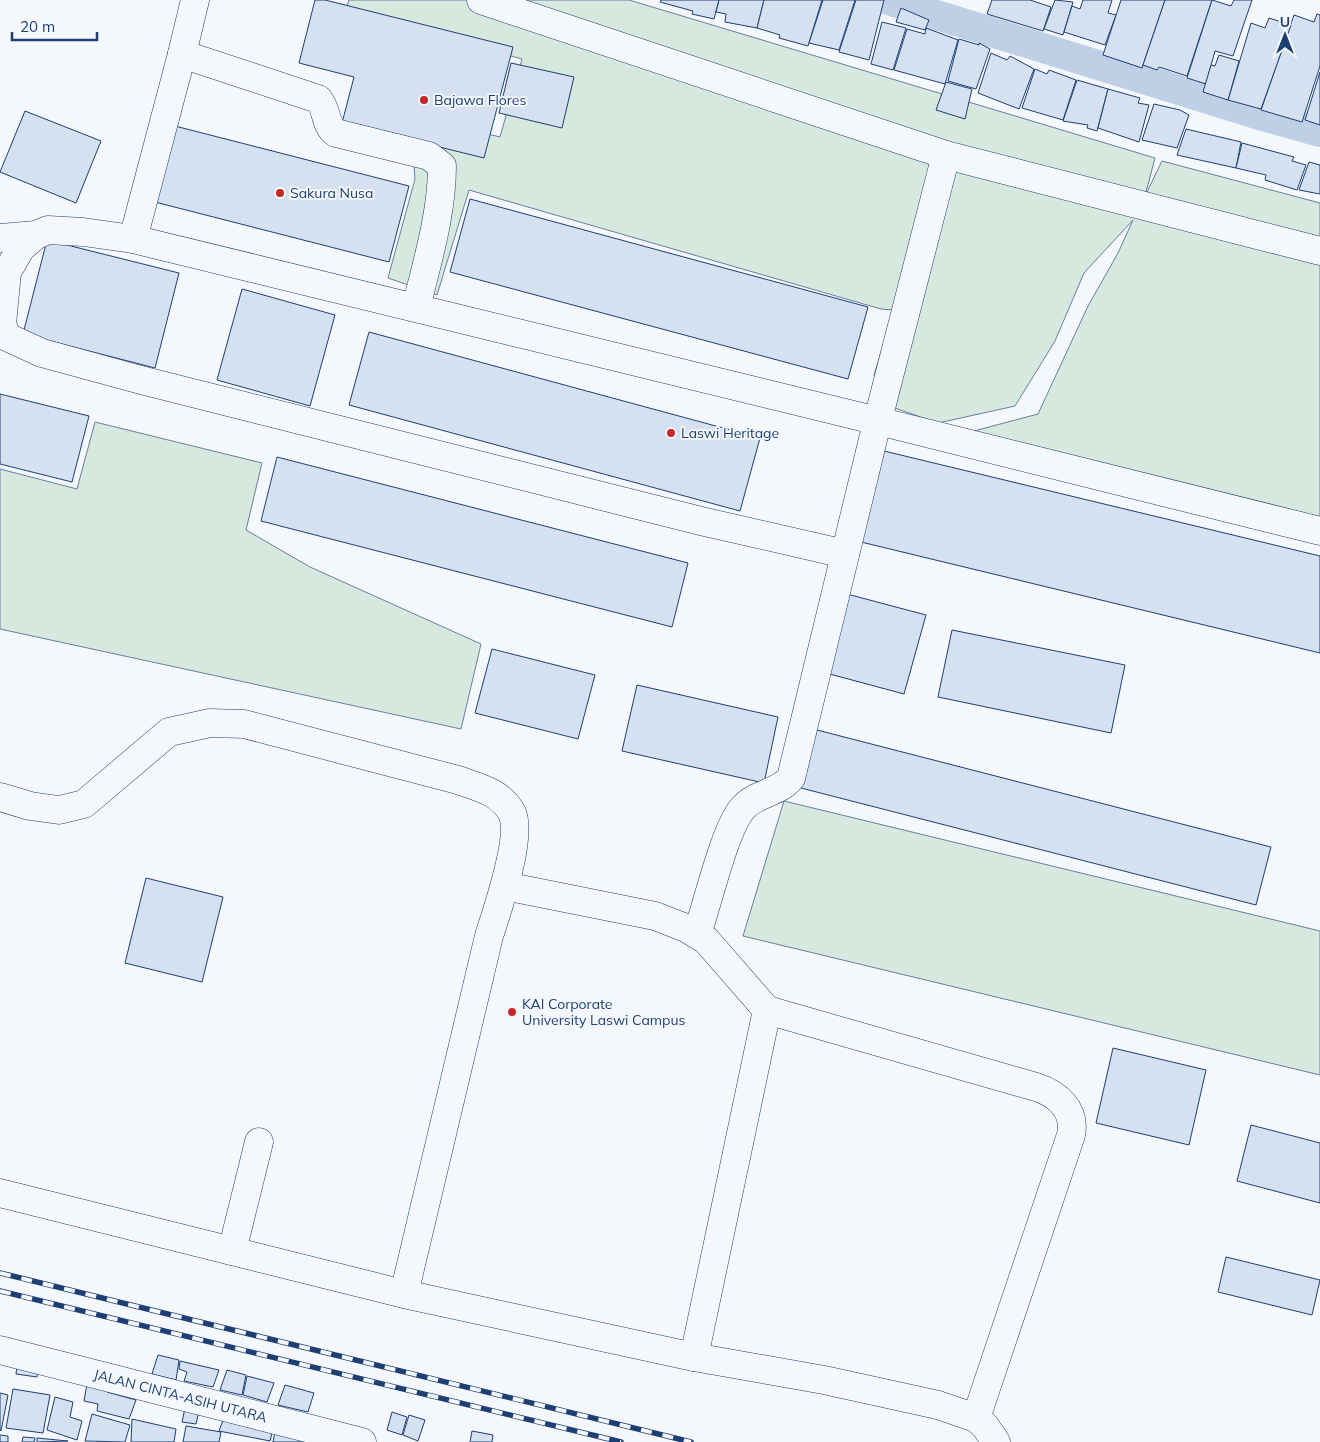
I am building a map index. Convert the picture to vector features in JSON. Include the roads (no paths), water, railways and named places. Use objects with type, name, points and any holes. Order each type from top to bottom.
[{"type":"street","points":[[133,239],[195,0]]},
{"type":"street","points":[[481,0],[946,155],[1320,251]]},
{"type":"street","points":[[182,54],[318,99],[323,104],[328,125],[336,133],[429,156],[442,166],[442,184],[429,255],[416,308]]},
{"type":"street","points":[[697,934],[735,820],[742,809],[752,800],[785,786],[791,778],[878,420],[946,155]]},
{"type":"street","points":[[0,238],[36,235],[48,230],[83,232],[133,239],[878,420],[1320,531]]},
{"type":"street","points":[[36,235],[21,248],[6,272],[2,324],[4,336],[42,353],[141,380],[701,521],[845,554]]},
{"type":"street","points":[[0,797],[30,806],[59,810],[84,804],[169,732],[210,723],[244,724],[458,780],[489,791],[500,799],[512,814],[514,829],[505,886],[486,946],[404,1294]]},
{"type":"street","points":[[505,886],[655,916],[697,934],[706,940],[767,1010],[1036,1086],[1054,1094],[1070,1113],[1071,1135],[976,1418]]},
{"type":"street","points":[[694,1357],[767,1010]]},
{"type":"street","points":[[232,1251],[259,1142]]},
{"type":"street","points":[[0,1193],[404,1294],[694,1357],[824,1380],[938,1405],[976,1418],[985,1426],[996,1442]]},
{"type":"street","name":"JALAN CINTA-ASIH UTARA","points":[[0,1350],[362,1442]]},
{"type":"waterway","points":[[888,0],[1320,132]]},
{"type":"railway","points":[[0,1273],[691,1442]]},
{"type":"railway","points":[[0,1291],[621,1442]]},
{"type":"place","name":"Bajawa Flores","points":[[424,100]]},
{"type":"place","name":"Sakura Nusa","points":[[280,193]]},
{"type":"place","name":"Laswi Heritage","points":[[671,433]]},
{"type":"place","name":"KAI Corporate University Laswi Campus","points":[[512,1012]]}]
